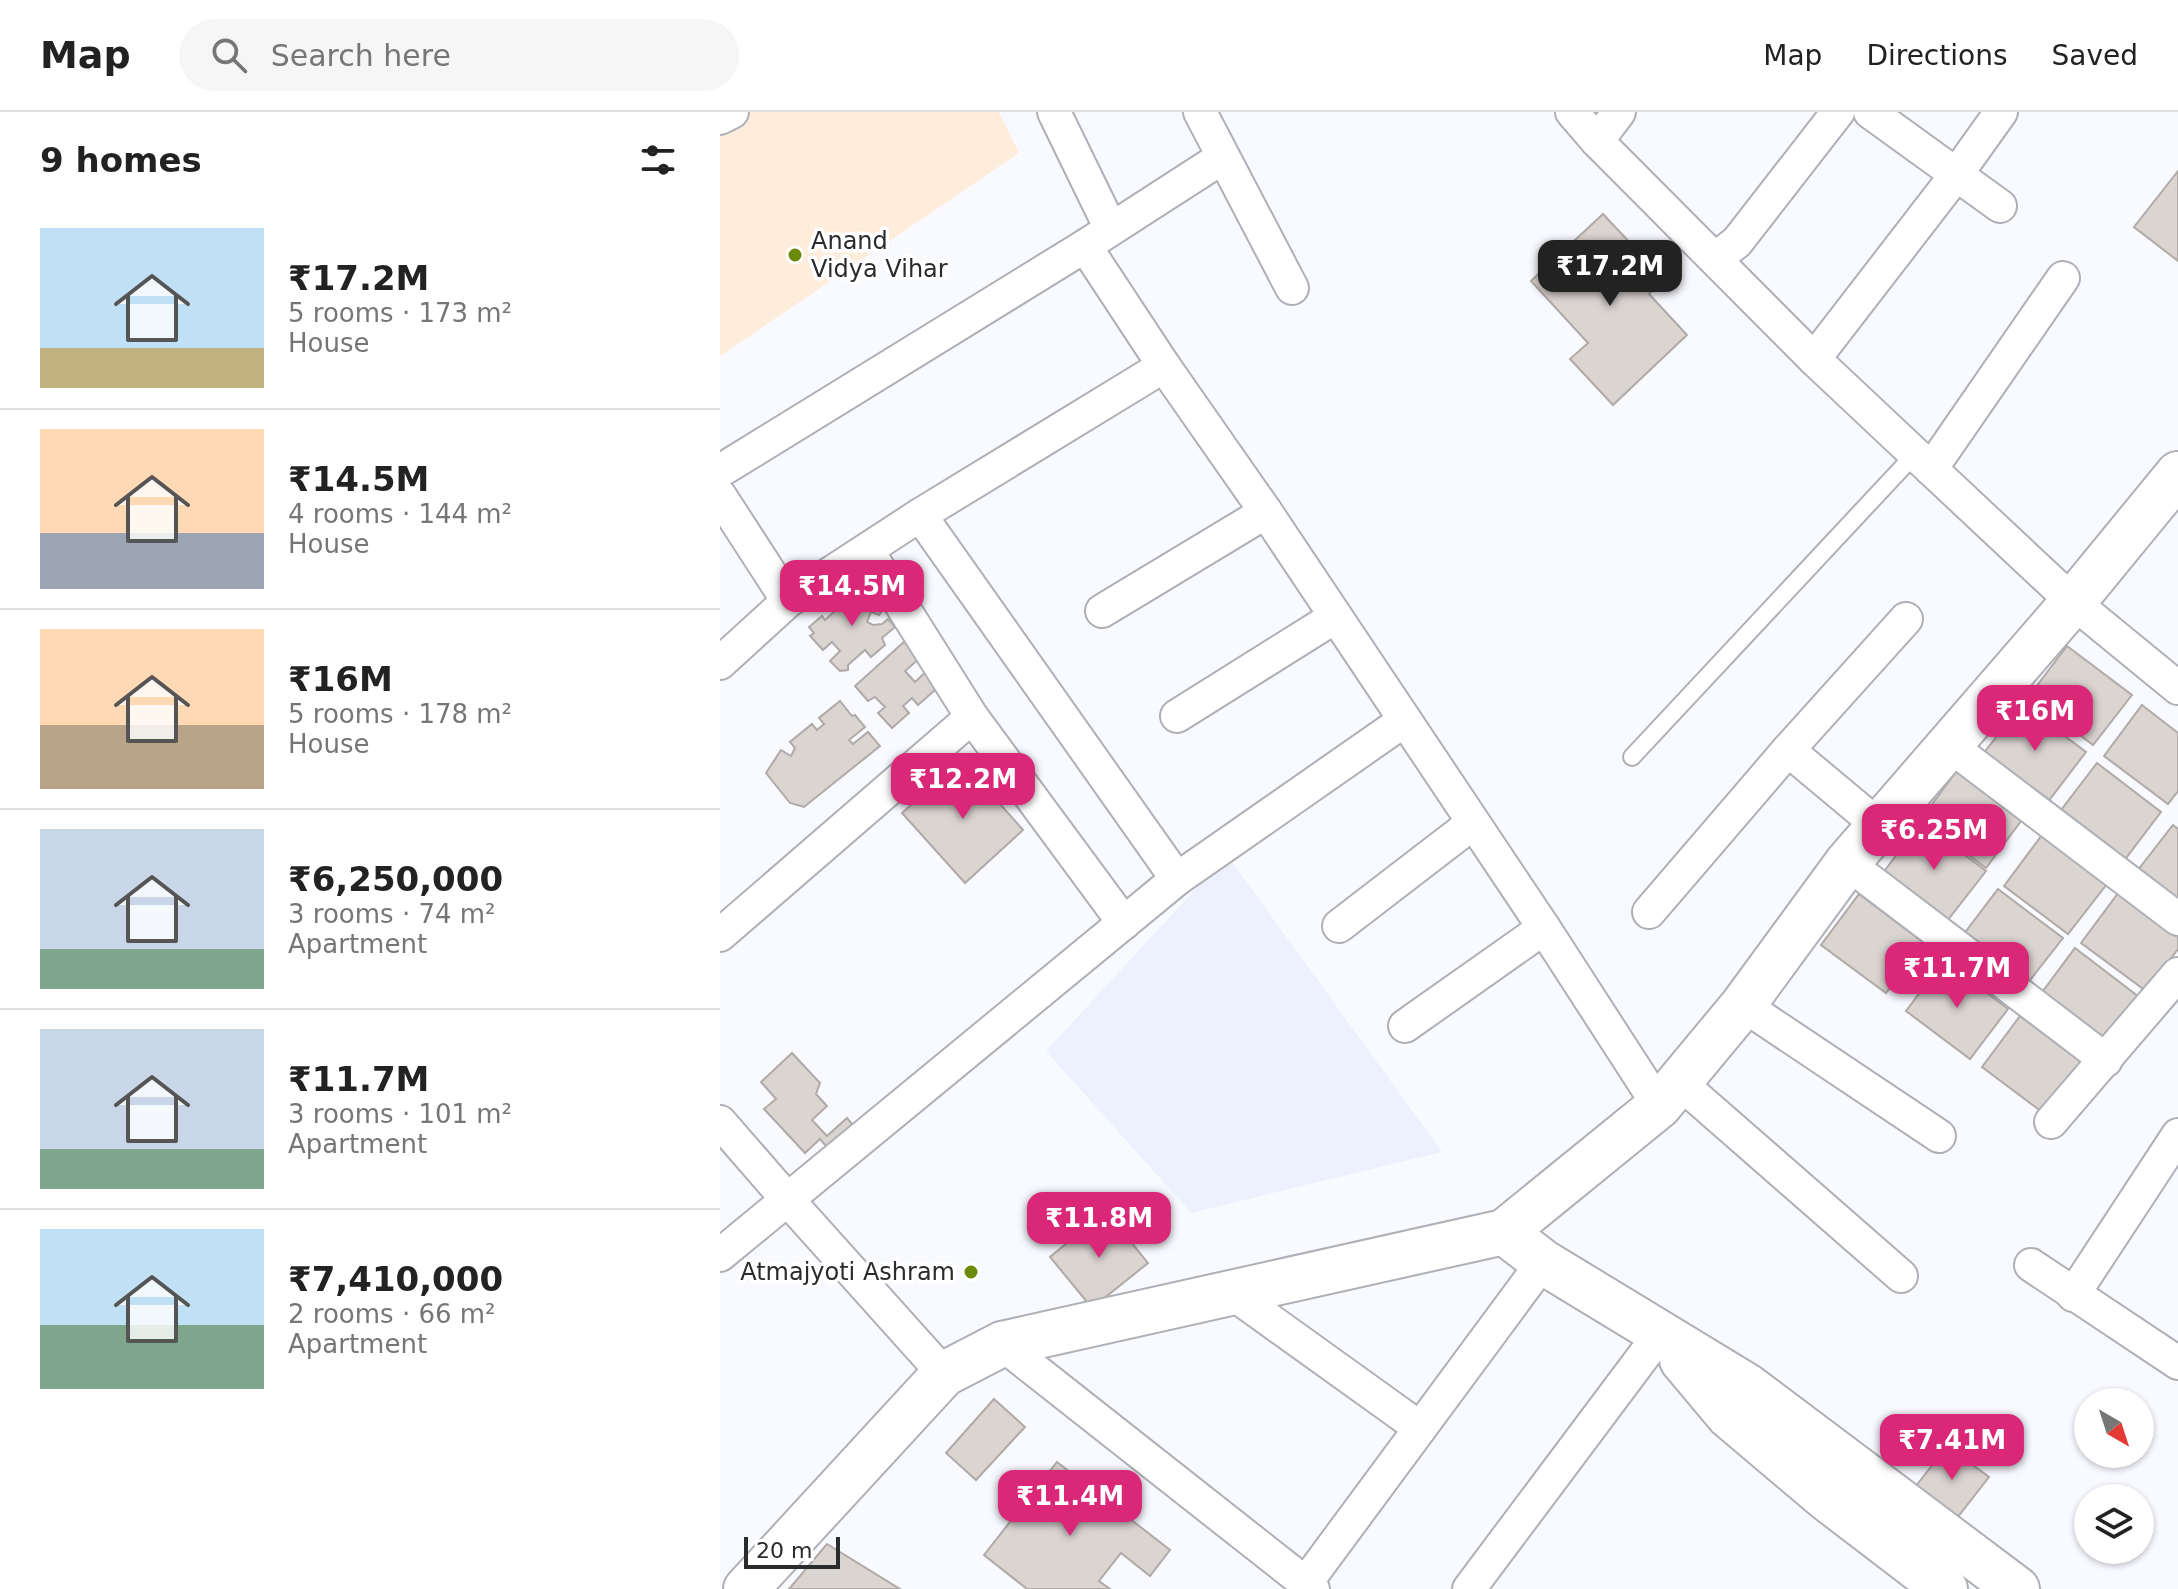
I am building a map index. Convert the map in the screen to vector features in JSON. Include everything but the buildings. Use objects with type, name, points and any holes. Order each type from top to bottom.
[{"type":"street","points":[[720,118],[732,112]]},
{"type":"street","points":[[1054,112],[1098,237],[1164,366],[1266,512],[1544,928],[1669,1094],[1901,1276]]},
{"type":"street","points":[[1200,112],[1292,288]]},
{"type":"street","points":[[1572,112],[1597,141],[1814,359],[2073,602],[2178,688]]},
{"type":"street","points":[[1597,141],[1619,112]]},
{"type":"street","points":[[1715,259],[1737,242],[1838,112]]},
{"type":"street","points":[[1870,112],[2000,206]]},
{"type":"street","points":[[1814,359],[2001,112]]},
{"type":"street","points":[[720,471],[1223,157]]},
{"type":"street","points":[[1923,462],[2063,278]]},
{"type":"street","points":[[720,663],[788,601],[920,515],[1164,366]]},
{"type":"street","points":[[746,1589],[944,1374],[1002,1344],[1504,1232],[1669,1094],[1743,1005],[1847,863],[2073,602],[2178,474]]},
{"type":"street","points":[[720,496],[788,601]]},
{"type":"street","points":[[1102,611],[1266,512]]},
{"type":"street","points":[[920,515],[1177,879]]},
{"type":"street","points":[[867,550],[972,717],[1124,923]]},
{"type":"street","points":[[1177,716],[1335,617]]},
{"type":"street","points":[[1649,912],[1906,619]]},
{"type":"street","points":[[720,935],[972,717]]},
{"type":"street","points":[[720,1255],[1177,879],[1405,720]]},
{"type":"street","points":[[1950,746],[2178,919]]},
{"type":"street","points":[[1788,750],[1879,826]]},
{"type":"street","points":[[1339,926],[1473,823]]},
{"type":"street","points":[[1847,863],[2106,1060]]},
{"type":"street","points":[[1405,1026],[1544,928]]},
{"type":"street","points":[[2051,1122],[2178,974]]},
{"type":"street","points":[[1743,1005],[1939,1136]]},
{"type":"street","points":[[720,1122],[944,1374]]},
{"type":"street","points":[[2073,1295],[2178,1135]]},
{"type":"street","points":[[1504,1232],[1543,1262],[1747,1386],[2017,1589]]},
{"type":"street","points":[[1002,1344],[1309,1586],[1420,1428],[1543,1262]]},
{"type":"street","points":[[2031,1265],[2178,1363]]},
{"type":"street","points":[[1232,1293],[1420,1428]]},
{"type":"street","points":[[1469,1589],[1660,1334]]},
{"type":"street","points":[[1660,1334],[1729,1416],[1826,1498],[1945,1589]]},
{"type":"lane","points":[[1632,757],[1923,462]]},
{"type":"shaded area","name":"Anand Vidya Vihar","points":[[720,112],[999,112],[1019,153],[720,356]]},
{"type":"shaded area","points":[[1227,855],[1442,1152],[1191,1213],[1046,1051]]},
{"type":"place","name":"Anand Vidya Vihar","points":[[795,255]]},
{"type":"place","name":"Atmajyoti Ashram","points":[[971,1272]]}]
